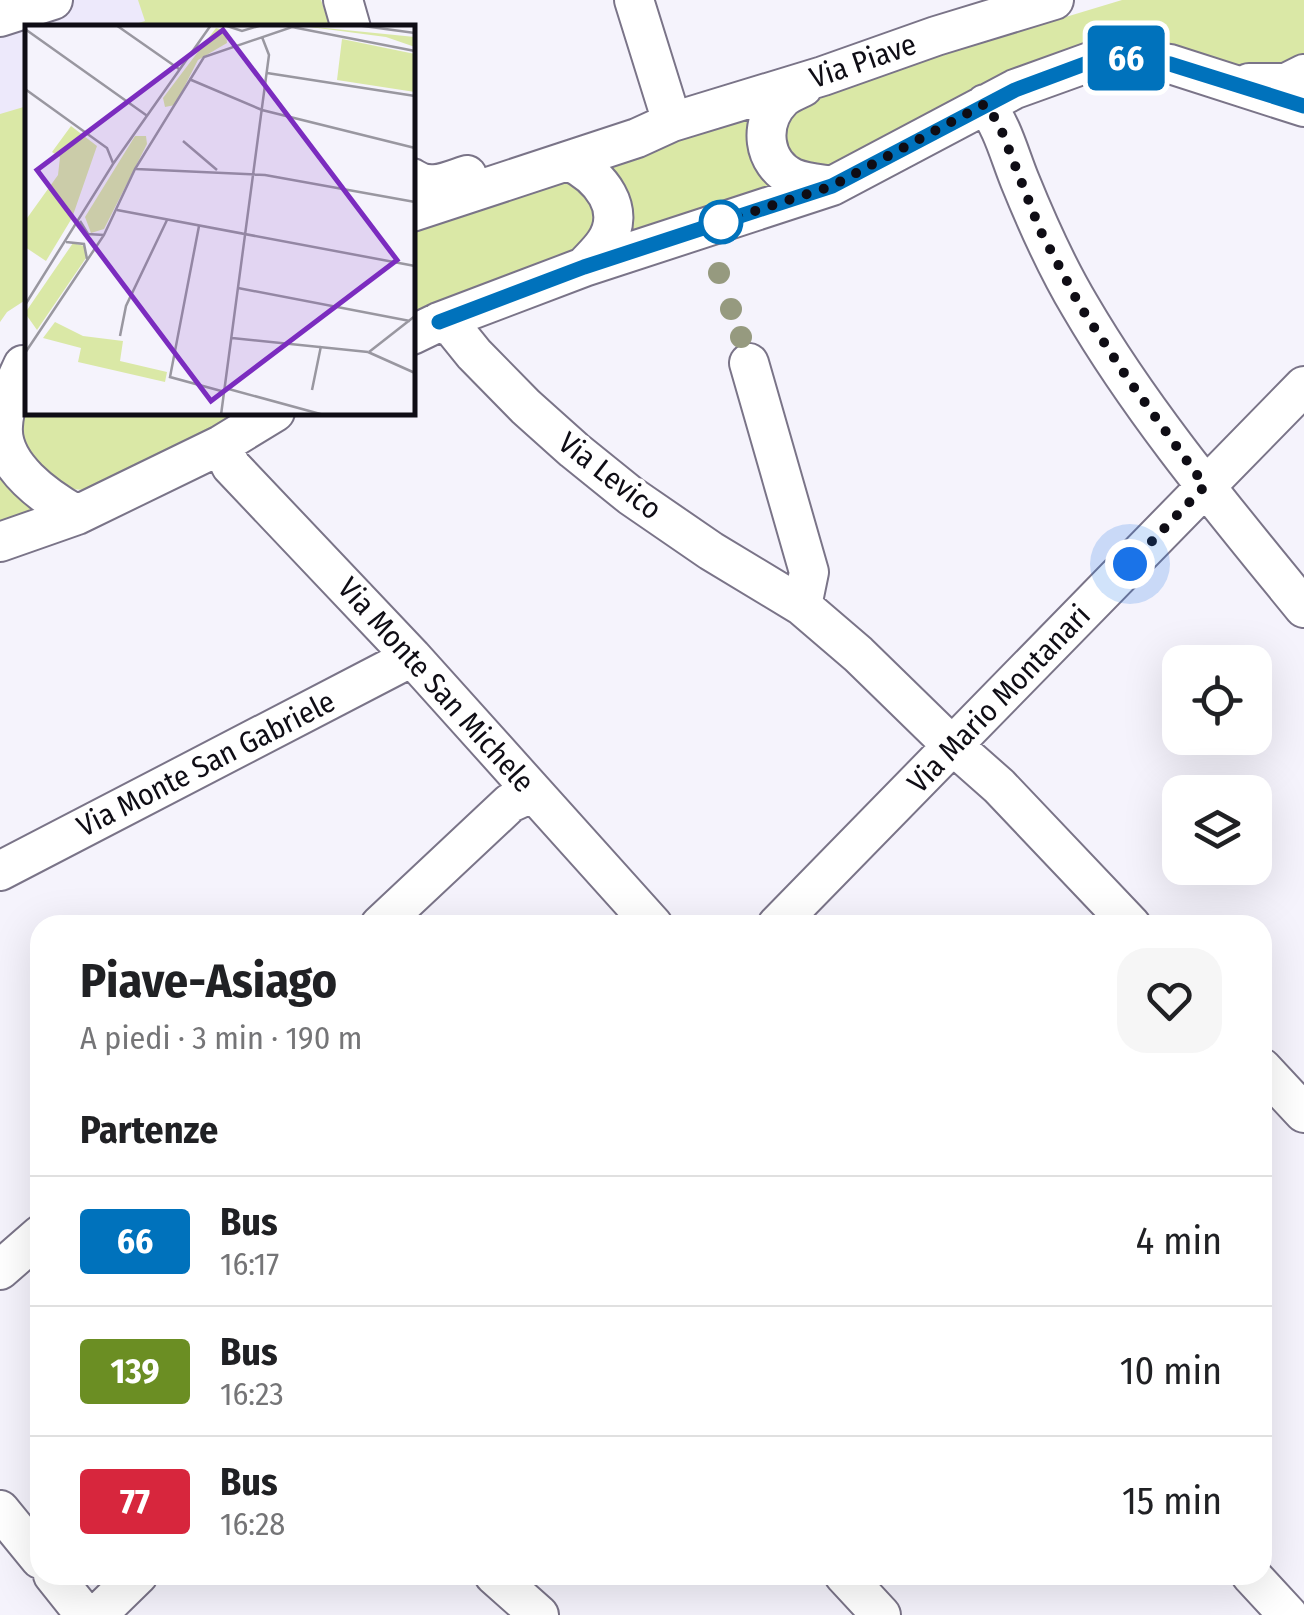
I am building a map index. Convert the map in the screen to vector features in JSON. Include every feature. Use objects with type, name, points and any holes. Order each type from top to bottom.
[{"type":"street","points":[[0,17],[53,0]]},
{"type":"street","points":[[343,0],[350,25]]},
{"type":"street","points":[[634,0],[672,122]]},
{"type":"street","name":"Via Piave","points":[[672,122],[629,125],[432,186],[418,183],[415,200],[569,161],[672,122],[822,76],[966,13],[1054,0]]},
{"type":"street","points":[[426,328],[584,267],[832,186],[985,104],[1090,62],[1122,57],[1170,64],[1304,106]]},
{"type":"street","points":[[1231,82],[1286,83],[1304,74]]},
{"type":"street","points":[[822,76],[783,98],[769,121],[766,144],[771,160],[790,176],[832,186]]},
{"type":"street","points":[[985,104],[999,124],[1040,230],[1080,306],[1205,486],[1304,608]]},
{"type":"street","points":[[569,161],[600,183],[612,202],[613,227],[606,242],[584,267]]},
{"type":"street","name":"Via Levico","points":[[426,328],[453,328],[526,407],[574,450],[711,551],[802,606],[999,786],[1121,915]]},
{"type":"street","points":[[749,363],[809,572],[802,606]]},
{"type":"street","points":[[17,367],[2,430],[10,455],[27,480],[77,515]]},
{"type":"street","name":"Via Mario Montanari","points":[[787,915],[1304,386]]},
{"type":"street","points":[[0,542],[77,515],[221,444],[270,415]]},
{"type":"street","name":"Via Monte San Michele","points":[[221,444],[231,466],[412,657],[644,915]]},
{"type":"street","name":"Via Monte San Gabriele","points":[[0,871],[412,657]]},
{"type":"street","points":[[391,915],[510,804],[536,796]]},
{"type":"street","points":[[1272,1079],[1304,1113]]},
{"type":"street","points":[[0,1270],[30,1243]]},
{"type":"street","points":[[0,1510],[30,1547]]},
{"type":"street","points":[[65,1585],[100,1613],[128,1585]]},
{"type":"street","points":[[506,1585],[540,1615]]},
{"type":"street","points":[[853,1585],[881,1615]]},
{"type":"street","points":[[1260,1585],[1288,1615]]},
{"type":"shaded area","points":[[0,0],[321,0],[329,25],[25,25],[25,300],[0,322]]},
{"type":"green space","points":[[138,0],[321,0],[329,25],[132,25],[145,21]]},
{"type":"green space","points":[[1122,0],[1304,0],[1304,56],[1291,66],[1254,70],[1162,51],[834,169],[788,160],[784,132],[794,111],[805,101],[871,76]]},
{"type":"green space","points":[[25,107],[25,300],[0,322],[0,114]]},
{"type":"green space","points":[[753,118],[777,187],[627,237],[622,187],[602,161]]},
{"type":"green space","points":[[549,176],[572,183],[586,193],[597,232],[577,256],[415,313],[415,223]]},
{"type":"green space","points":[[25,404],[25,415],[237,415],[180,449],[85,490],[69,489],[30,461],[19,429]]},
{"type":"green space","points":[[0,475],[19,497],[38,511],[0,526]]},
{"type":"bus line","name":"66","points":[[439,322],[584,267],[832,186],[1015,90],[1090,62],[1122,57],[1170,64],[1304,106]]},
{"type":"route","points":[[721,222],[832,186],[985,104],[999,124],[1040,230],[1080,306],[1205,486],[1130,564]]}]
